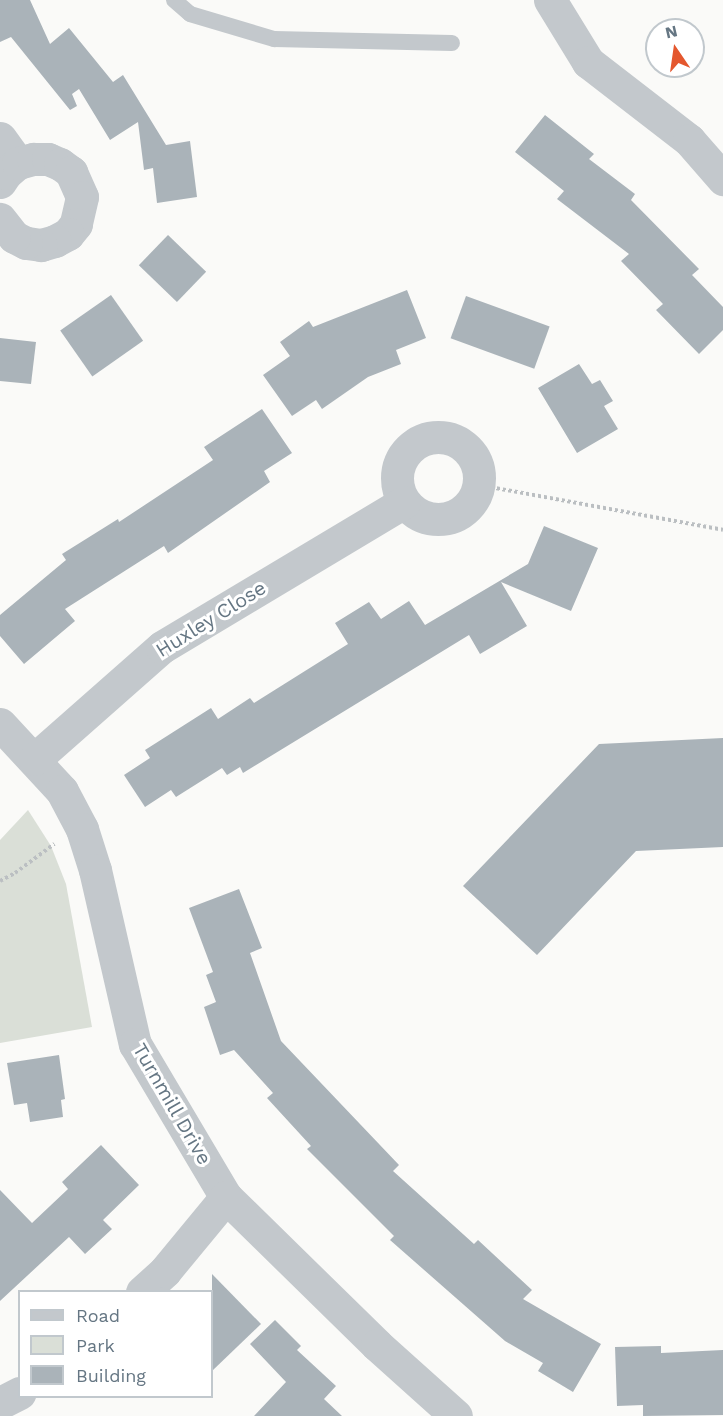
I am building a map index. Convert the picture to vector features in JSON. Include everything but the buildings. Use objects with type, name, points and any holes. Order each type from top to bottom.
[{"type":"street","points":[[550,0],[588,62],[689,140],[723,179]]},
{"type":"street","points":[[0,219],[14,237],[26,243],[41,245],[55,242],[68,234],[76,224],[82,209],[79,185],[71,172],[60,164],[48,159],[6,161]]},
{"type":"street","points":[[443,437],[467,448],[475,459],[479,472],[479,485],[475,498],[466,509],[454,517],[426,518],[414,512],[404,502],[398,490],[396,476],[399,463],[416,442],[443,437]]},
{"type":"street","name":"Huxley Close","points":[[35,759],[162,646],[404,502]]},
{"type":"street","name":"Turnmill Drive","points":[[0,724],[35,759],[62,791],[82,829],[95,870],[135,1044],[226,1197],[377,1345],[456,1416]]},
{"type":"street","points":[[144,1290],[165,1271],[226,1197]]},
{"type":"street","points":[[0,1403],[18,1394]]},
{"type":"lane","points":[[174,0],[190,14],[274,39],[452,43]]},
{"type":"path","points":[[479,485],[723,530]]},
{"type":"path","points":[[0,880],[15,873],[51,846],[82,829]]},
{"type":"green space","points":[[28,810],[51,846],[66,884],[92,1027],[0,1043],[0,840]]}]
